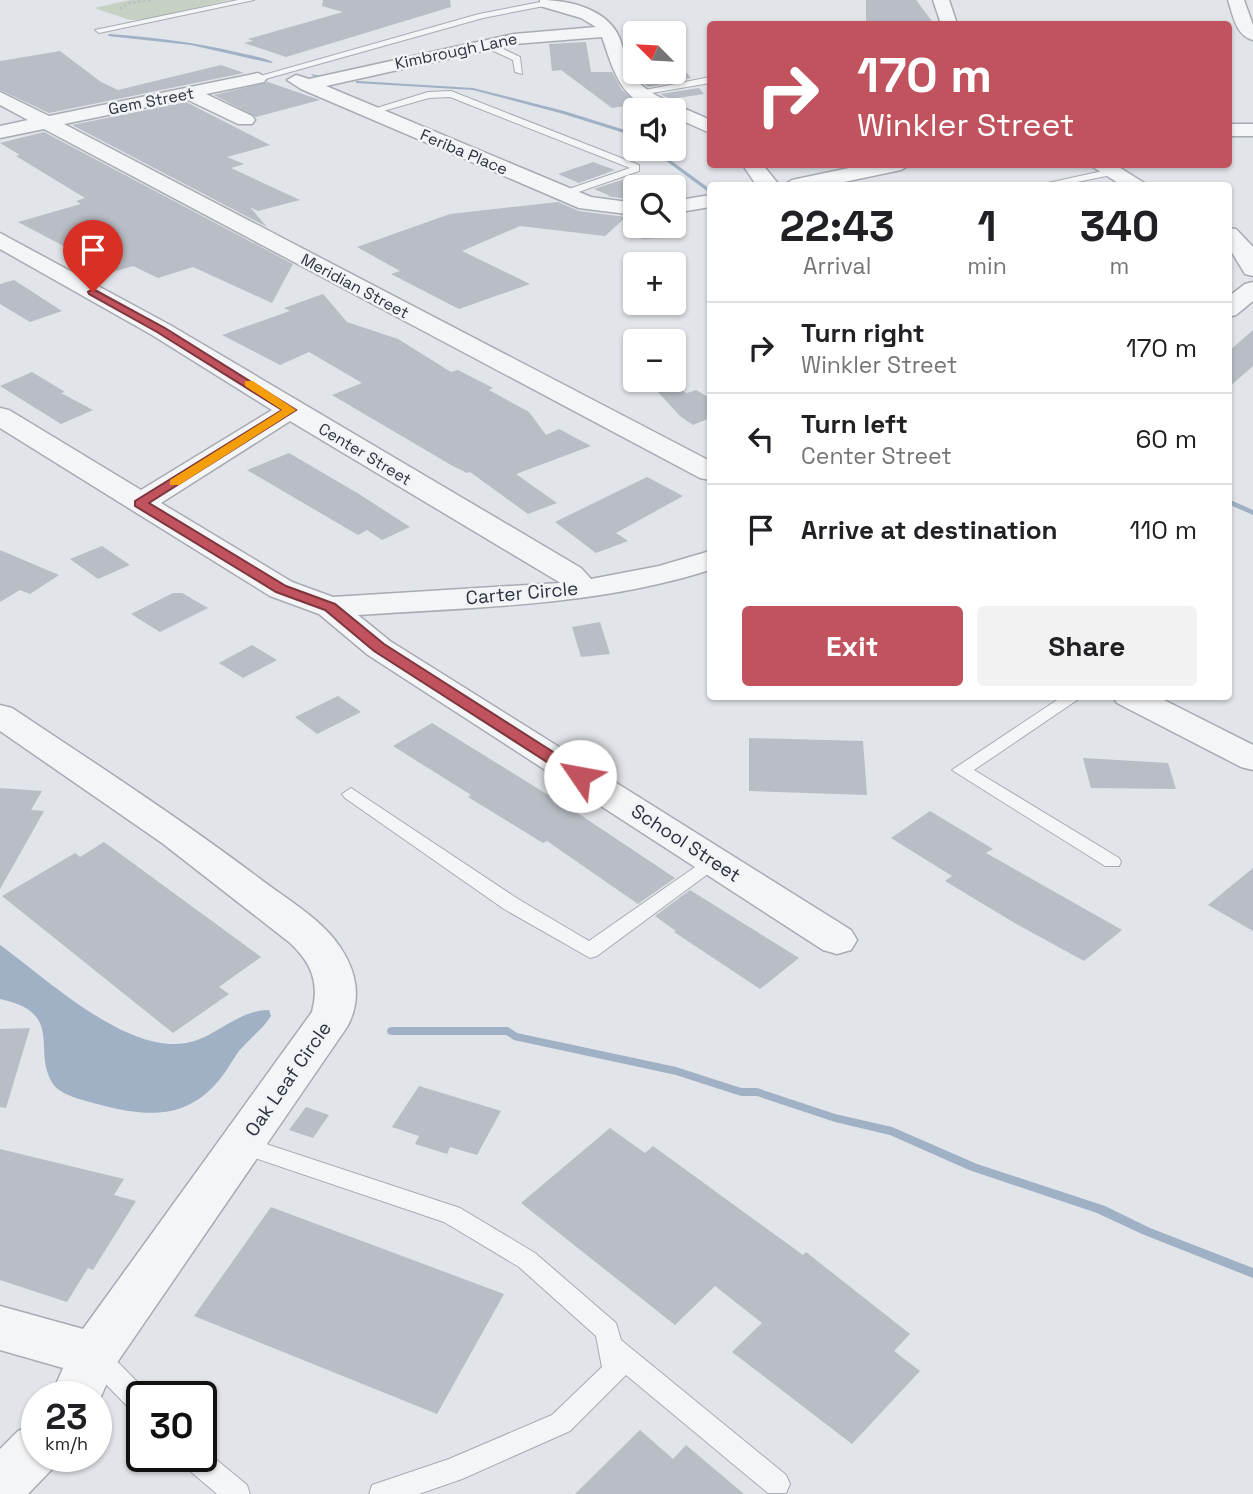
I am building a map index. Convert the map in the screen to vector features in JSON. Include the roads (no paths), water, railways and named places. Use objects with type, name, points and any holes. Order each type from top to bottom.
[{"type":"street","points":[[941,0],[948,21]]},
{"type":"street","points":[[1236,0],[1245,27],[1253,35]]},
{"type":"street","points":[[547,1],[593,19],[608,31],[615,63],[632,86],[707,125]]},
{"type":"street","name":"Kimbrough Lane","points":[[302,83],[547,34],[608,31]]},
{"type":"street","name":"Gem Street","points":[[0,132],[258,78]]},
{"type":"street","name":"Feriba Place","points":[[302,83],[564,194],[600,206],[623,208]]},
{"type":"street","points":[[190,93],[245,120]]},
{"type":"street","name":"Meridian Street","points":[[0,98],[707,470]]},
{"type":"street","points":[[691,117],[707,114]]},
{"type":"street","points":[[1232,130],[1253,130]]},
{"type":"street","points":[[754,168],[765,182]]},
{"type":"street","points":[[812,182],[881,168]]},
{"type":"street","points":[[1105,168],[1131,182]]},
{"type":"street","points":[[686,205],[707,202]]},
{"type":"street","points":[[1232,237],[1241,245],[1253,269]]},
{"type":"street","name":"Center Street","points":[[0,240],[161,330],[290,410],[570,575],[583,588]]},
{"type":"street","points":[[1232,307],[1253,289]]},
{"type":"street","points":[[140,503],[290,410]]},
{"type":"street","name":"School Street","points":[[0,416],[281,589],[330,607],[379,648],[837,940]]},
{"type":"street","name":"Carter Circle","points":[[330,607],[583,588],[652,576],[707,561]]},
{"type":"street","points":[[1137,700],[1253,759]]},
{"type":"street","name":"Oak Leaf Circle","points":[[0,715],[175,834],[303,932],[322,948],[331,961],[337,983],[332,1016],[85,1375]]},
{"type":"street","points":[[0,1328],[85,1375]]},
{"type":"street","points":[[0,1486],[21,1464]]},
{"type":"lane","points":[[99,30],[250,0]]},
{"type":"lane","points":[[277,0],[291,0]]},
{"type":"lane","points":[[258,78],[482,16],[547,1]]},
{"type":"lane","points":[[488,45],[517,59],[519,72]]},
{"type":"lane","points":[[640,92],[707,81]]},
{"type":"lane","points":[[369,112],[428,95],[451,94],[635,167],[634,171],[564,194]]},
{"type":"lane","points":[[1054,182],[1105,168]]},
{"type":"lane","points":[[1069,700],[961,770],[1112,862]]},
{"type":"lane","points":[[351,793],[511,904],[590,951],[715,862]]},
{"type":"lane","points":[[242,1145],[452,1215],[527,1260],[607,1331],[615,1371],[561,1423],[453,1470],[382,1494]]},
{"type":"lane","points":[[611,1348],[777,1484]]},
{"type":"lane","points":[[85,1375],[126,1397]]},
{"type":"lane","points":[[210,1472],[237,1494]]},
{"type":"water","points":[[0,945],[88,1010],[113,1026],[138,1037],[163,1043],[186,1043],[207,1036],[247,1014],[269,1010],[271,1016],[239,1051],[214,1086],[188,1105],[175,1110],[147,1113],[101,1105],[68,1095],[53,1084],[47,1071],[40,1023],[33,1013],[20,1005],[0,999]]},
{"type":"waterway","points":[[109,35],[191,44],[271,62]]},
{"type":"waterway","points":[[313,75],[323,77]]},
{"type":"waterway","points":[[358,82],[473,89],[623,131]]},
{"type":"waterway","points":[[669,161],[707,189]]},
{"type":"waterway","points":[[1232,503],[1253,513]]},
{"type":"waterway","points":[[392,1031],[508,1031],[514,1036],[676,1071],[741,1092],[757,1092],[835,1118],[892,1131],[973,1167],[1101,1209],[1146,1231],[1253,1273]]}]
